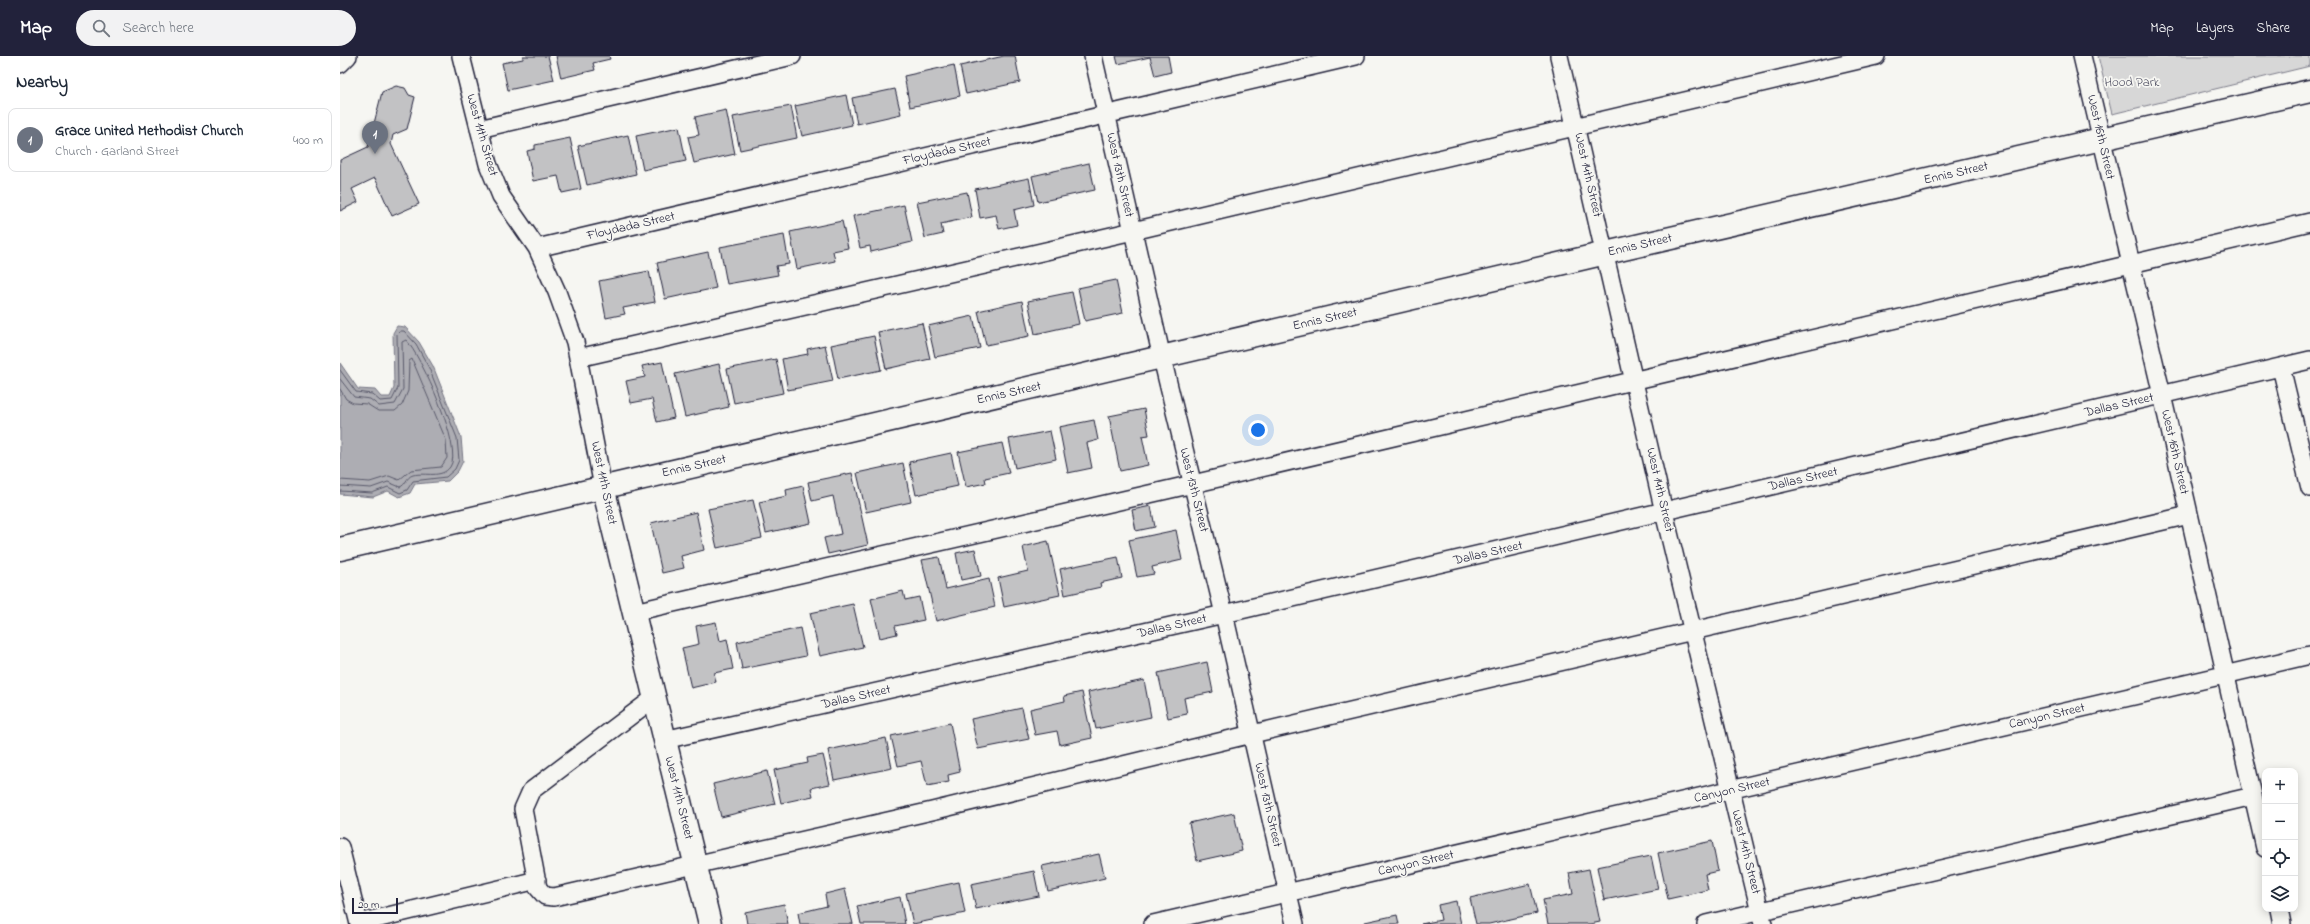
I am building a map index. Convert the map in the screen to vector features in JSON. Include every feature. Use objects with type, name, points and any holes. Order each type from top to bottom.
[{"type":"main road","name":"Ennis Street","points":[[340,548],[1162,358],[1606,252],[2310,91]]},
{"type":"main road","name":"West 11th Street","points":[[604,487],[664,740],[710,924]]},
{"type":"street","points":[[340,64],[348,56]]},
{"type":"street","name":"West 11th Street","points":[[461,56],[488,164],[501,196],[537,248],[557,292],[575,342],[604,487]]},
{"type":"street","points":[[479,129],[792,56]]},
{"type":"street","name":"West 13th Street","points":[[1093,56],[1162,358],[1224,614],[1296,924]]},
{"type":"street","name":"Floydada Street","points":[[537,248],[1356,56]]},
{"type":"street","name":"West 14th Street","points":[[1559,56],[1606,252],[1664,512],[1762,917]]},
{"type":"street","points":[[578,358],[1133,231],[1876,56]]},
{"type":"street","name":"West 16th Street","points":[[2082,56],[2162,395],[2263,840]]},
{"type":"street","points":[[634,612],[1193,484],[1446,423],[2310,222]]},
{"type":"street","name":"Dallas Street","points":[[664,740],[1224,614],[2310,360]]},
{"type":"street","points":[[2280,367],[2310,488]]},
{"type":"street","points":[[654,698],[531,790],[523,809],[538,888],[545,896],[554,897],[925,813],[1252,734],[2189,515]]},
{"type":"street","name":"Canyon Street","points":[[1154,924],[1731,791],[2310,655]]},
{"type":"street","points":[[1706,924],[1762,917],[2253,796]]},
{"type":"street","points":[[340,847],[359,924],[537,880]]},
{"type":"street","points":[[2280,912],[2282,924]]},
{"type":"green space","name":"Hood Park","points":[[2098,56],[2310,56],[2310,66],[2112,114]]},
{"type":"water","points":[[397,326],[405,327],[419,342],[433,366],[461,437],[463,461],[458,471],[448,481],[415,484],[410,493],[399,497],[388,491],[373,497],[340,494],[340,363],[358,389],[375,390],[381,397],[390,397],[394,388],[393,333]]},
{"type":"building","points":[[523,56],[548,56],[554,80],[508,90],[502,63],[523,59]]},
{"type":"building","points":[[556,56],[609,56],[610,59],[593,63],[595,70],[561,78]]},
{"type":"building","points":[[1004,56],[1015,56],[1020,82],[966,94],[960,66]]},
{"type":"building","points":[[1116,56],[1168,56],[1171,72],[1155,76],[1150,57],[1118,64]]},
{"type":"building","points":[[954,65],[960,96],[910,107],[904,76]]},
{"type":"building","points":[[396,86],[405,88],[409,95],[415,97],[407,129],[393,135],[391,144],[419,204],[392,216],[375,178],[352,189],[358,202],[340,211],[340,160],[368,147],[382,92]]},
{"type":"building","points":[[895,89],[901,114],[857,124],[852,98]]},
{"type":"building","points":[[846,95],[852,125],[802,136],[795,106]]},
{"type":"building","points":[[791,106],[797,138],[740,150],[733,117]]},
{"type":"building","points":[[726,110],[735,154],[694,163],[688,137],[699,135],[695,117]]},
{"type":"building","points":[[679,127],[686,161],[643,170],[636,136]]},
{"type":"building","points":[[628,135],[636,174],[587,185],[578,146]]},
{"type":"building","points":[[570,138],[581,189],[562,193],[558,176],[533,181],[527,151],[535,149],[535,145]]},
{"type":"building","points":[[1089,163],[1095,190],[1038,202],[1032,176]]},
{"type":"building","points":[[1029,178],[1034,205],[1014,210],[1017,225],[999,229],[996,215],[980,218],[975,189]]},
{"type":"building","points":[[967,192],[972,217],[941,224],[943,234],[925,238],[917,202]]},
{"type":"building","points":[[904,205],[912,242],[871,252],[870,246],[860,248],[853,216]]},
{"type":"building","points":[[842,221],[848,248],[833,251],[835,261],[797,269],[790,232]]},
{"type":"building","points":[[784,235],[789,264],[776,266],[778,275],[727,284],[720,247]]},
{"type":"building","points":[[708,252],[716,288],[665,299],[657,263]]},
{"type":"building","points":[[649,271],[655,302],[623,308],[625,314],[606,318],[599,281]]},
{"type":"building","points":[[1116,280],[1123,313],[1085,321],[1078,288]]},
{"type":"building","points":[[1072,292],[1079,324],[1035,334],[1028,301]]},
{"type":"building","points":[[1022,301],[1029,336],[986,345],[978,311]]},
{"type":"building","points":[[973,316],[980,348],[935,357],[928,326]]},
{"type":"building","points":[[922,323],[930,359],[886,369],[878,332]]},
{"type":"building","points":[[874,336],[881,370],[838,379],[831,345]]},
{"type":"building","points":[[825,345],[833,381],[788,390],[782,359],[808,354],[807,349]]},
{"type":"building","points":[[776,359],[783,393],[734,403],[727,369]]},
{"type":"building","points":[[662,362],[674,418],[657,422],[652,399],[631,403],[626,381],[645,377],[642,366]]},
{"type":"building","points":[[719,364],[729,407],[685,417],[675,374]]},
{"type":"building","points":[[1144,409],[1149,435],[1142,436],[1148,465],[1120,471],[1109,416]]},
{"type":"building","points":[[1094,420],[1098,440],[1087,443],[1092,468],[1068,473],[1059,427]]},
{"type":"building","points":[[1050,431],[1056,459],[1015,468],[1009,439]]},
{"type":"building","points":[[1002,443],[1009,473],[985,478],[986,483],[966,487],[958,452]]},
{"type":"building","points":[[951,453],[958,486],[916,495],[909,462]]},
{"type":"building","points":[[903,463],[911,502],[866,512],[857,473]]},
{"type":"building","points":[[852,473],[868,545],[828,554],[824,538],[841,534],[833,496],[812,501],[808,482]]},
{"type":"building","points":[[803,486],[811,523],[766,533],[759,502],[787,496],[786,490]]},
{"type":"building","points":[[753,500],[762,538],[717,548],[708,509]]},
{"type":"building","points":[[1151,506],[1155,527],[1136,531],[1132,510]]},
{"type":"building","points":[[696,512],[704,550],[681,556],[684,568],[662,573],[651,523]]},
{"type":"building","points":[[1176,530],[1182,560],[1152,567],[1154,574],[1137,577],[1129,540]]},
{"type":"building","points":[[1048,541],[1060,595],[1004,607],[998,578],[1028,571],[1023,547]]},
{"type":"building","points":[[975,549],[981,576],[961,580],[956,553]]},
{"type":"building","points":[[939,557],[946,589],[989,579],[995,607],[936,621],[922,560]]},
{"type":"building","points":[[1118,557],[1122,578],[1100,583],[1101,587],[1065,595],[1060,569]]},
{"type":"building","points":[[903,591],[905,600],[919,597],[924,620],[895,626],[897,634],[880,638],[871,599]]},
{"type":"building","points":[[853,604],[863,647],[820,656],[810,613]]},
{"type":"building","points":[[716,622],[720,641],[727,639],[733,669],[714,673],[716,682],[691,688],[682,648],[699,644],[696,626]]},
{"type":"building","points":[[800,628],[806,656],[742,669],[737,642]]},
{"type":"building","points":[[1207,662],[1213,692],[1184,698],[1187,714],[1168,718],[1158,673]]},
{"type":"building","points":[[1144,680],[1151,717],[1096,729],[1088,692]]},
{"type":"building","points":[[1082,692],[1092,738],[1060,745],[1057,731],[1035,735],[1030,709],[1065,701],[1064,696]]},
{"type":"building","points":[[1022,708],[1029,739],[978,749],[971,719]]},
{"type":"building","points":[[950,723],[960,772],[948,775],[949,782],[927,786],[921,761],[898,766],[891,736]]},
{"type":"building","points":[[886,738],[892,768],[834,780],[828,750]]},
{"type":"building","points":[[823,755],[830,784],[811,788],[813,796],[781,803],[774,770],[808,763],[807,758]]},
{"type":"building","points":[[767,771],[775,804],[721,817],[713,784]]},
{"type":"building","points":[[1234,813],[1242,851],[1197,861],[1189,823]]},
{"type":"building","points":[[1712,841],[1718,871],[1705,874],[1708,890],[1668,899],[1658,853]]},
{"type":"building","points":[[1099,854],[1105,878],[1048,891],[1042,866]]},
{"type":"building","points":[[1651,856],[1658,889],[1604,900],[1597,867]]},
{"type":"building","points":[[1589,869],[1600,922],[1590,924],[1548,924],[1543,900],[1573,894],[1569,873]]},
{"type":"building","points":[[1034,871],[1039,896],[976,909],[971,884]]},
{"type":"building","points":[[959,882],[965,913],[913,924],[906,893]]},
{"type":"building","points":[[1530,884],[1537,913],[1489,924],[1476,924],[1470,898]]},
{"type":"building","points":[[845,889],[853,924],[800,924],[798,913],[827,906],[825,894]]},
{"type":"building","points":[[900,897],[905,924],[861,924],[857,906]]},
{"type":"building","points":[[1456,901],[1461,924],[1421,924],[1441,920],[1438,905]]},
{"type":"building","points":[[784,904],[788,924],[747,924],[745,912]]},
{"type":"building","points":[[1397,915],[1399,924],[1365,924],[1365,922]]},
{"type":"place","name":"Grace United Methodist Church","points":[[375,154]]}]
